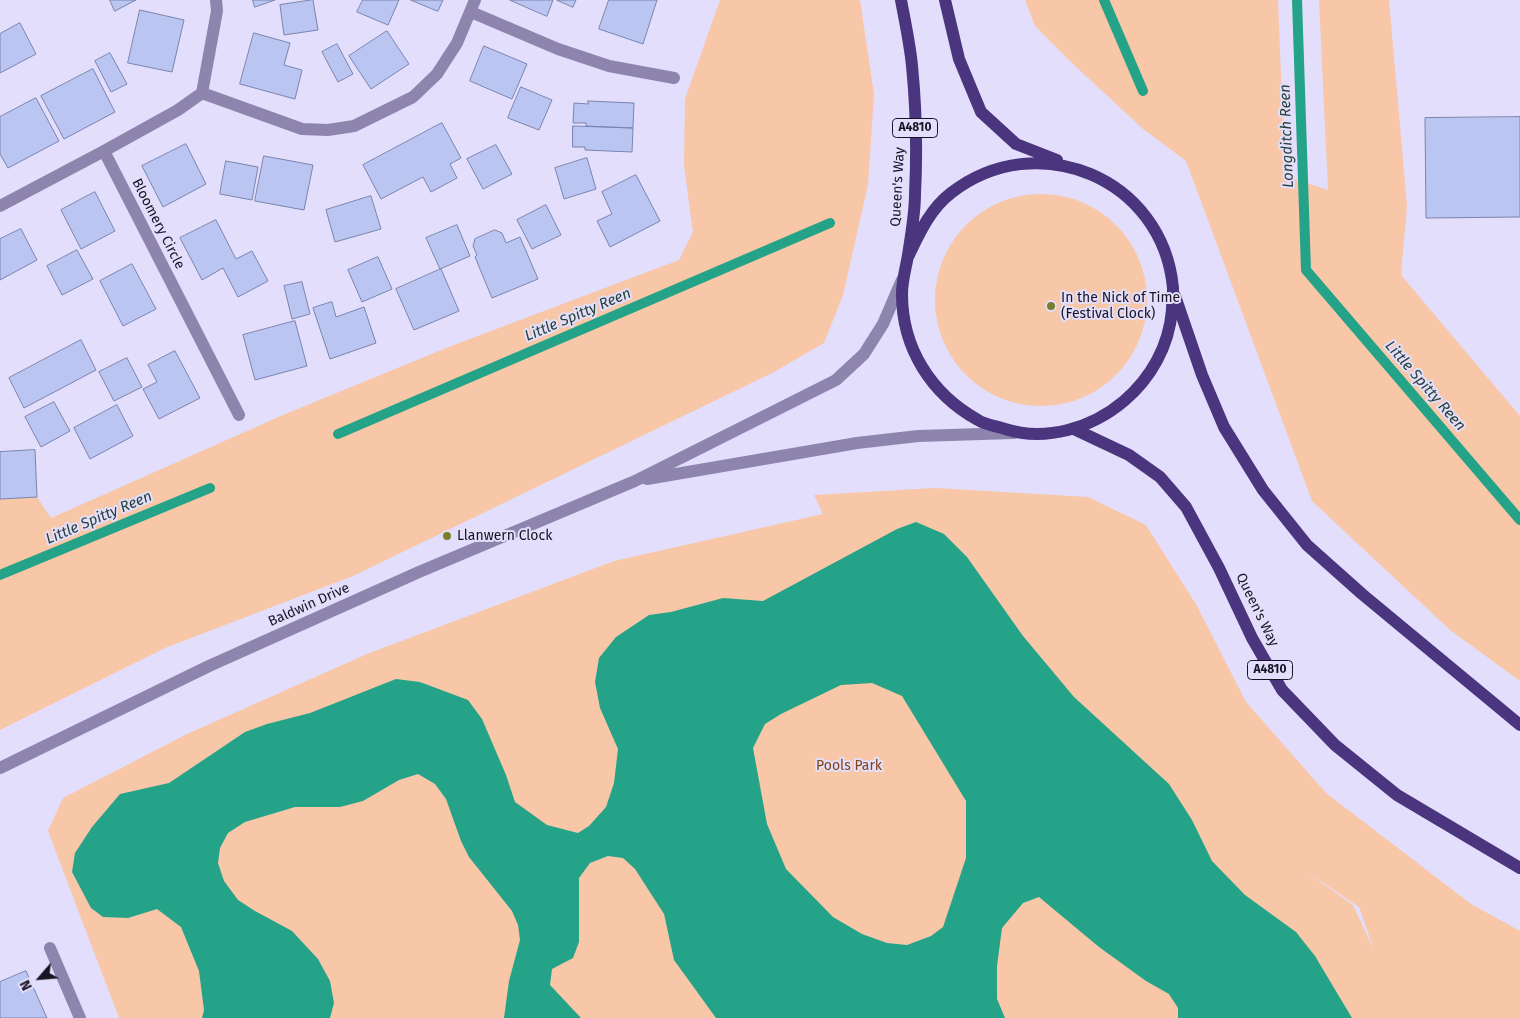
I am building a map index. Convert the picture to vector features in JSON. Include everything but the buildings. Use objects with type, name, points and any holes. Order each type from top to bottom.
[{"type":"main road","name":"Queen's Way","points":[[902,0],[912,66],[915,137],[915,196],[902,294],[906,335],[923,371],[949,401],[981,422],[1016,432],[1046,434],[1074,429],[1109,414],[1138,390],[1159,359],[1170,324],[1173,288]]},
{"type":"main road","name":"Queen's Way","points":[[945,0],[959,60],[981,112],[1016,144],[1091,174],[1124,193],[1149,221],[1165,253],[1173,288],[1202,375],[1224,427],[1263,490],[1307,545],[1362,594],[1520,725]]},
{"type":"main road","name":"Queen's Way","points":[[908,257],[924,223],[950,194],[982,174],[1018,163],[1053,163],[1091,174]]},
{"type":"main road","name":"Queen's Way","points":[[1074,429],[1129,455],[1160,476],[1186,507],[1219,568],[1252,638],[1282,690],[1335,745],[1397,795],[1520,868]]},
{"type":"street","points":[[0,206],[178,110],[202,93],[216,11],[216,0]]},
{"type":"street","points":[[202,93],[302,129],[328,130],[354,126],[413,97],[437,74],[456,43],[473,6],[558,49],[609,66],[674,78]]},
{"type":"street","name":"Bloomery Circle","points":[[104,151],[239,415]]},
{"type":"street","points":[[635,481],[836,380],[864,354],[883,324],[903,278]]},
{"type":"street","points":[[635,481],[857,443],[918,436],[1016,432]]},
{"type":"street","name":"Baldwin Drive","points":[[0,768],[218,662],[419,572],[635,481]]},
{"type":"street","points":[[50,948],[80,1018]]},
{"type":"green space","points":[[720,0],[860,0],[874,94],[868,185],[843,295],[824,343],[772,373],[353,576],[165,648],[0,730],[0,499],[37,497],[51,518],[283,415],[446,348],[679,260],[693,232],[684,166],[685,99]]},
{"type":"green space","points":[[1025,0],[1278,0],[1285,176],[1328,190],[1319,0],[1389,0],[1407,206],[1401,275],[1520,416],[1520,681],[1450,630],[1312,501],[1186,161],[1143,129],[1035,26]]},
{"type":"green space","points":[[1041,194],[1062,196],[1081,202],[1100,212],[1116,225],[1129,241],[1139,260],[1145,279],[1147,300],[1145,321],[1139,340],[1129,359],[1116,375],[1100,388],[1081,398],[1062,404],[1041,406],[1020,404],[1001,398],[982,388],[966,375],[953,359],[943,340],[937,321],[935,300],[937,279],[943,260],[953,241],[966,225],[982,212],[1001,202],[1020,196]]},
{"type":"green space","name":"Pools Park","points":[[935,488],[1088,497],[1146,525],[1197,606],[1246,702],[1326,793],[1471,904],[1520,931],[1520,1018],[119,1018],[48,831],[63,798],[187,734],[367,654],[614,561],[823,514],[814,495]],"holes":[[[1302,869],[1359,907],[1374,950],[1353,905]]]},
{"type":"shaded area","points":[[916,522],[944,534],[967,557],[1023,636],[1074,697],[1169,784],[1192,820],[1212,861],[1245,895],[1296,932],[1315,956],[1352,1018],[1178,1018],[1178,1008],[1169,994],[1146,981],[1099,947],[1039,897],[1023,903],[1002,928],[997,966],[997,999],[1005,1018],[716,1018],[674,960],[664,914],[635,869],[623,858],[608,856],[590,863],[579,878],[579,942],[573,958],[552,969],[550,985],[581,1018],[504,1018],[509,981],[520,940],[518,925],[512,911],[469,857],[461,841],[446,799],[435,784],[418,774],[399,780],[363,801],[340,807],[295,807],[245,822],[228,833],[220,848],[218,863],[224,881],[238,900],[292,931],[318,959],[330,981],[334,1003],[330,1018],[202,1018],[204,1010],[199,971],[181,927],[157,909],[128,918],[103,917],[91,908],[72,872],[75,853],[92,827],[120,794],[169,783],[245,732],[267,724],[310,713],[396,679],[420,682],[468,700],[482,719],[506,775],[515,802],[547,825],[578,833],[589,826],[606,807],[614,783],[618,749],[600,708],[595,682],[599,658],[616,637],[649,615],[671,612],[723,598],[763,601],[897,529]],"holes":[[[872,683],[902,696],[966,801],[966,858],[943,927],[931,936],[907,945],[887,943],[862,934],[833,917],[786,869],[767,824],[753,748],[765,724],[781,714],[841,685]]]},
{"type":"waterway","points":[[1104,0],[1143,91]]},
{"type":"waterway","name":"Little Spitty Reen","points":[[1297,0],[1306,270],[1520,520]]},
{"type":"waterway","name":"Little Spitty Reen","points":[[338,434],[830,223]]},
{"type":"waterway","name":"Little Spitty Reen","points":[[0,575],[210,488]]},
{"type":"place","name":"In the Nick of Time (Festival Clock)","points":[[1051,306]]},
{"type":"place","name":"Llanwern Clock","points":[[447,536]]},
{"type":"water label","name":"Longditch Reen","points":[[1287,136]]}]
